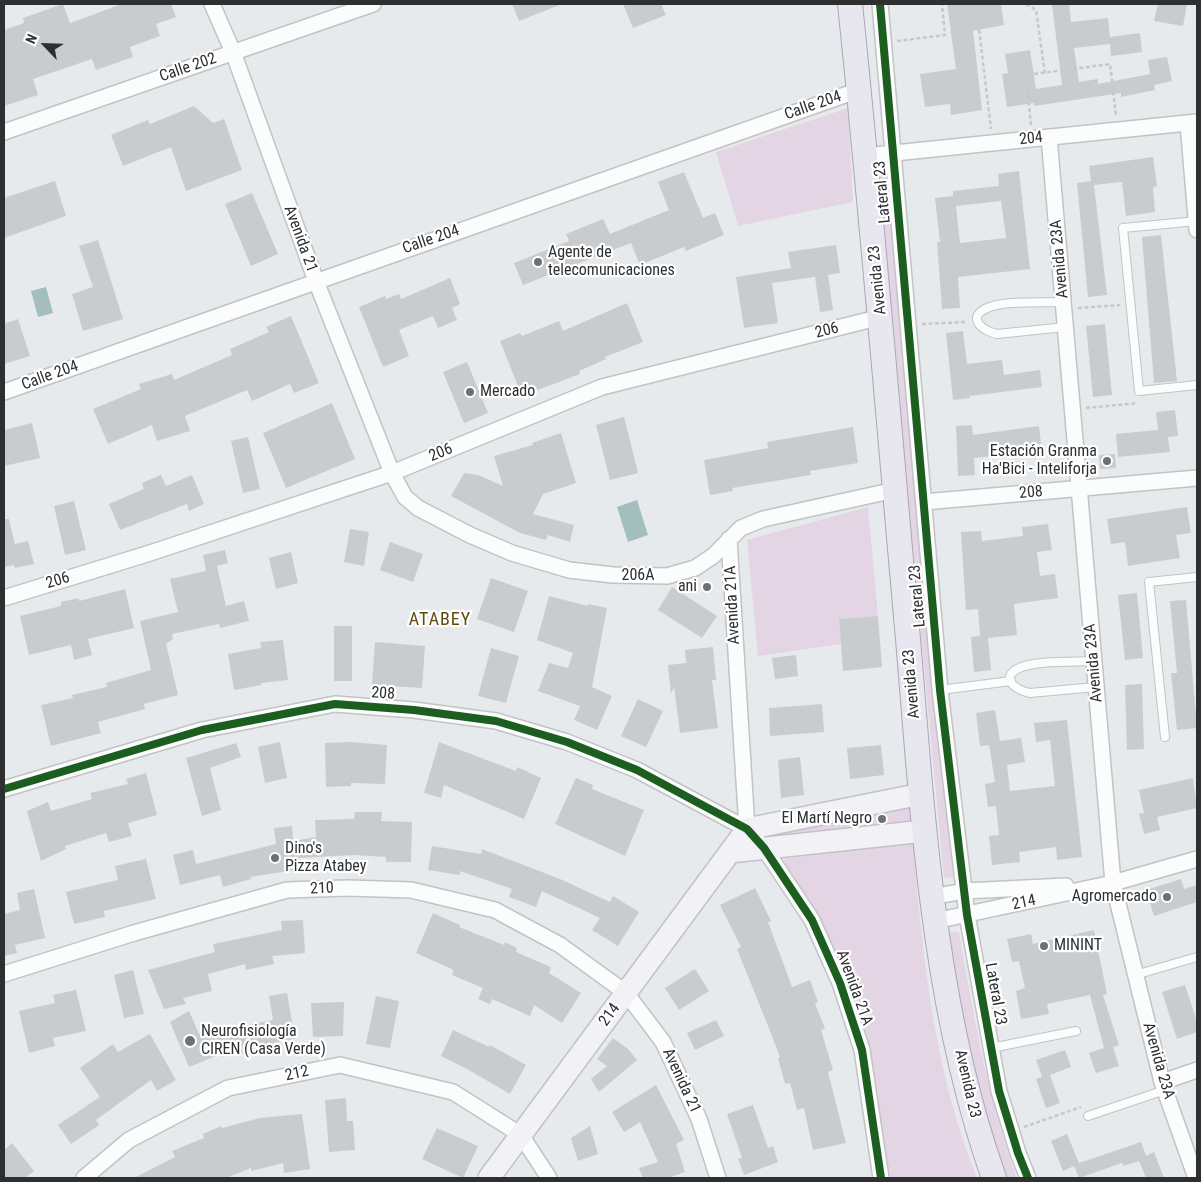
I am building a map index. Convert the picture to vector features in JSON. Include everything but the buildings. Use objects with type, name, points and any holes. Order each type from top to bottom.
[{"type":"main road","name":"Avenida 23","points":[[850,4],[881,317],[924,831],[932,897],[948,999],[978,1132],[994,1178]]},
{"type":"street","name":"Avenida 21","points":[[212,4],[233,52],[316,281],[392,473]]},
{"type":"street","name":"Calle 202","points":[[4,132],[373,4]]},
{"type":"street","name":"Lateral 23","points":[[880,4],[940,690],[967,915],[999,1091],[1028,1178]]},
{"type":"street","name":"Calle 204","points":[[4,392],[859,90]]},
{"type":"street","name":"204","points":[[865,156],[1193,122]]},
{"type":"street","points":[[1193,122],[1197,226]]},
{"type":"street","name":"Avenida 23A","points":[[1049,137],[1113,883],[1164,1086],[1196,1178]]},
{"type":"street","name":"206","points":[[4,598],[147,554],[392,473],[602,387],[881,317]]},
{"type":"street","name":"206A","points":[[392,473],[405,497],[418,508],[470,535],[512,554],[569,570],[613,576],[667,576],[695,568],[713,556],[741,528],[763,519],[895,490]]},
{"type":"street","name":"208","points":[[924,502],[1197,478]]},
{"type":"street","name":"Avenida 21A","points":[[729,539],[747,829],[764,848],[812,920],[840,983],[862,1050],[882,1178]]},
{"type":"street","name":"208","points":[[4,789],[202,730],[335,704],[414,710],[496,721],[567,742],[637,770],[747,829]]},
{"type":"street","points":[[747,829],[921,794]]},
{"type":"street","name":"214","points":[[489,1178],[747,829]]},
{"type":"street","points":[[730,852],[924,831]]},
{"type":"street","name":"214","points":[[935,921],[1113,883],[1197,859]]},
{"type":"street","name":"214","points":[[932,897],[964,891],[1113,883]]},
{"type":"street","name":"210","points":[[4,974],[134,933],[287,890],[348,888],[411,890],[495,910],[560,946],[626,993]]},
{"type":"street","name":"Avenida 21","points":[[626,993],[663,1042],[699,1119],[718,1178]]},
{"type":"street","name":"212","points":[[84,1178],[129,1140],[228,1088],[340,1065],[453,1092],[521,1135]]},
{"type":"street","points":[[1164,1086],[1197,1070]]},
{"type":"street","points":[[521,1135],[549,1178]]},
{"type":"lane","points":[[1197,226],[1123,228],[1139,391],[1197,385]]},
{"type":"lane","points":[[1063,305],[996,305],[983,310],[979,315],[978,321],[980,327],[986,332],[997,334],[1065,327]]},
{"type":"lane","points":[[1165,737],[1149,582],[1197,576]]},
{"type":"lane","points":[[1094,661],[1029,665],[1016,670],[1011,675],[1011,681],[1013,687],[1019,691],[1030,693],[1096,686]]},
{"type":"lane","points":[[940,690],[1011,681]]},
{"type":"lane","points":[[1135,975],[1197,957]]},
{"type":"lane","points":[[991,1048],[1076,1031]]},
{"type":"lane","points":[[1088,1116],[1164,1086]]},
{"type":"path","points":[[883,42],[945,35],[942,4]]},
{"type":"path","points":[[976,4],[993,143]]},
{"type":"path","points":[[1026,4],[1036,10],[1045,74]]},
{"type":"path","points":[[1032,139],[1026,75],[1110,64],[1117,130]]},
{"type":"path","points":[[1063,305],[1131,304]]},
{"type":"path","points":[[907,325],[978,321]]},
{"type":"path","points":[[1072,410],[1140,402]]},
{"type":"path","points":[[1011,1131],[1084,1106],[1088,1116]]},
{"type":"shaded area","points":[[848,108],[853,202],[738,226],[716,152]]},
{"type":"shaded area","points":[[886,168],[953,877],[944,878],[877,170]]},
{"type":"shaded area","points":[[868,507],[878,616],[839,619],[841,644],[758,656],[747,540]]},
{"type":"shaded area","points":[[910,803],[912,825],[766,841],[758,831]]},
{"type":"shaded area","points":[[913,840],[926,969],[940,1055],[962,1138],[977,1178],[888,1178],[846,979],[783,859]]},
{"type":"shaded area","points":[[947,932],[959,932],[989,1087],[1017,1178],[1004,1178],[971,1064]]},
{"type":"water","points":[[46,287],[53,313],[38,317],[31,291]]},
{"type":"water","points":[[637,500],[648,535],[628,542],[617,507]]},
{"type":"cycle path","points":[[880,4],[940,690],[967,915],[999,1091],[1018,1153],[1028,1178]]},
{"type":"cycle path","points":[[4,789],[202,730],[335,704],[414,710],[496,721],[567,742],[637,770],[747,829],[764,848],[812,920],[840,983],[862,1050],[881,1178]]},
{"type":"place","name":"Agente de telecomunicaciones","points":[[538,262]]},
{"type":"place","name":"Mercado","points":[[470,392]]},
{"type":"place","name":"Estación Granma Ha'Bici - Inteliforja","points":[[1107,461]]},
{"type":"place","name":"ani","points":[[707,587]]},
{"type":"place","name":"El Martí Negro","points":[[882,819]]},
{"type":"place","name":"Dino's Pizza Atabey","points":[[275,858]]},
{"type":"place","name":"Agromercado","points":[[1167,897]]},
{"type":"place","name":"MININT","points":[[1044,946]]},
{"type":"place","name":"Neurofisiología CIREN (Casa Verde)","points":[[190,1041]]},
{"type":"district","name":"ATABEY","points":[[440,620]]}]
